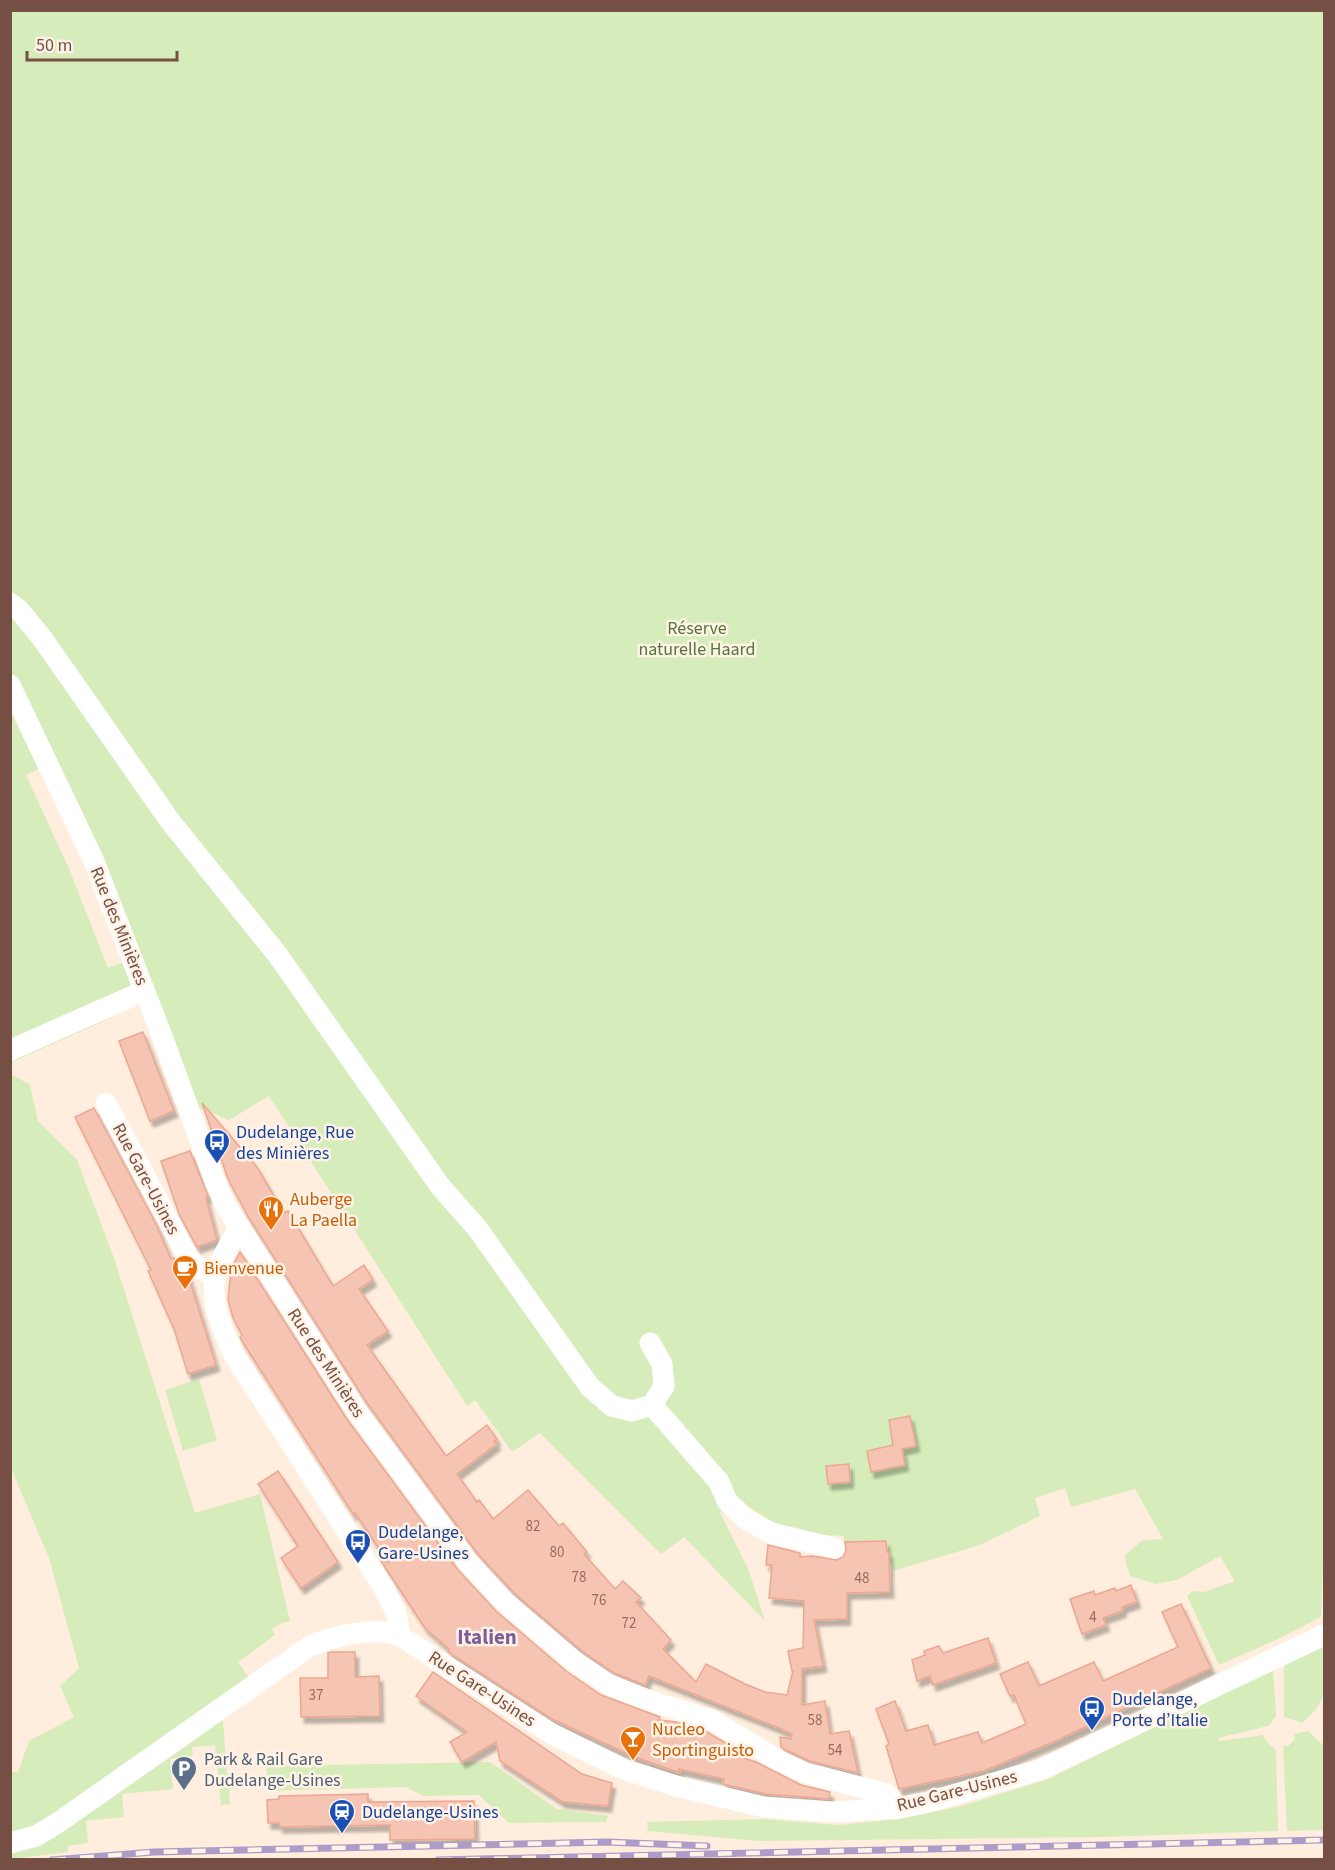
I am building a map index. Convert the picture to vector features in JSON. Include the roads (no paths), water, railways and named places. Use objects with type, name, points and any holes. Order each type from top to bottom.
[{"type":"street","points":[[10,603],[20,610],[42,638],[170,821],[277,954],[440,1186],[477,1228],[590,1387],[612,1406],[632,1411],[652,1405],[664,1386],[662,1364],[650,1343]]},
{"type":"street","name":"Rue des Minières","points":[[10,685],[93,859],[216,1184],[239,1227],[356,1410],[468,1563],[506,1602],[574,1661],[608,1684],[648,1700],[712,1720],[778,1760],[806,1773],[887,1794],[898,1808]]},
{"type":"street","points":[[10,1051],[144,991]]},
{"type":"street","name":"Rue Gare-Usines","points":[[105,1102],[189,1259],[200,1269],[215,1275]]},
{"type":"street","points":[[239,1227],[215,1275],[216,1304],[234,1355],[386,1590],[396,1612],[400,1636]]},
{"type":"street","points":[[652,1405],[719,1482],[727,1502],[747,1520],[771,1533],[834,1548]]},
{"type":"street","name":"Rue Gare-Usines","points":[[10,1843],[36,1836],[59,1822],[310,1646],[339,1636],[374,1632],[400,1636],[552,1734],[623,1769],[676,1786],[764,1807],[832,1812],[898,1808],[959,1795],[1042,1769],[1324,1635]]},
{"type":"railway","points":[[438,1860],[1324,1840]]},
{"type":"railway","points":[[52,1860],[154,1852],[607,1842],[707,1846]]},
{"type":"place","name":"Dudelange, Rue des Minières","points":[[217,1165]]},
{"type":"place","name":"Auberge La Paella","points":[[271,1232]]},
{"type":"place","name":"Bienvenue","points":[[185,1291]]},
{"type":"place","name":"Dudelange, Gare-Usines","points":[[358,1565]]},
{"type":"place","name":"Dudelange, Porte d’Italie","points":[[1092,1732]]},
{"type":"place","name":"Nucleo Sportinguisto","points":[[633,1762]]},
{"type":"place","name":"Park & Rail Gare Dudelange-Usines","points":[[184,1792]]},
{"type":"place","name":"Dudelange-Usines","points":[[342,1835]]},
{"type":"district","name":"Italien","points":[[487,1637]]},
{"type":"park label","name":"Réserve naturelle Haard","points":[[697,638]]}]
